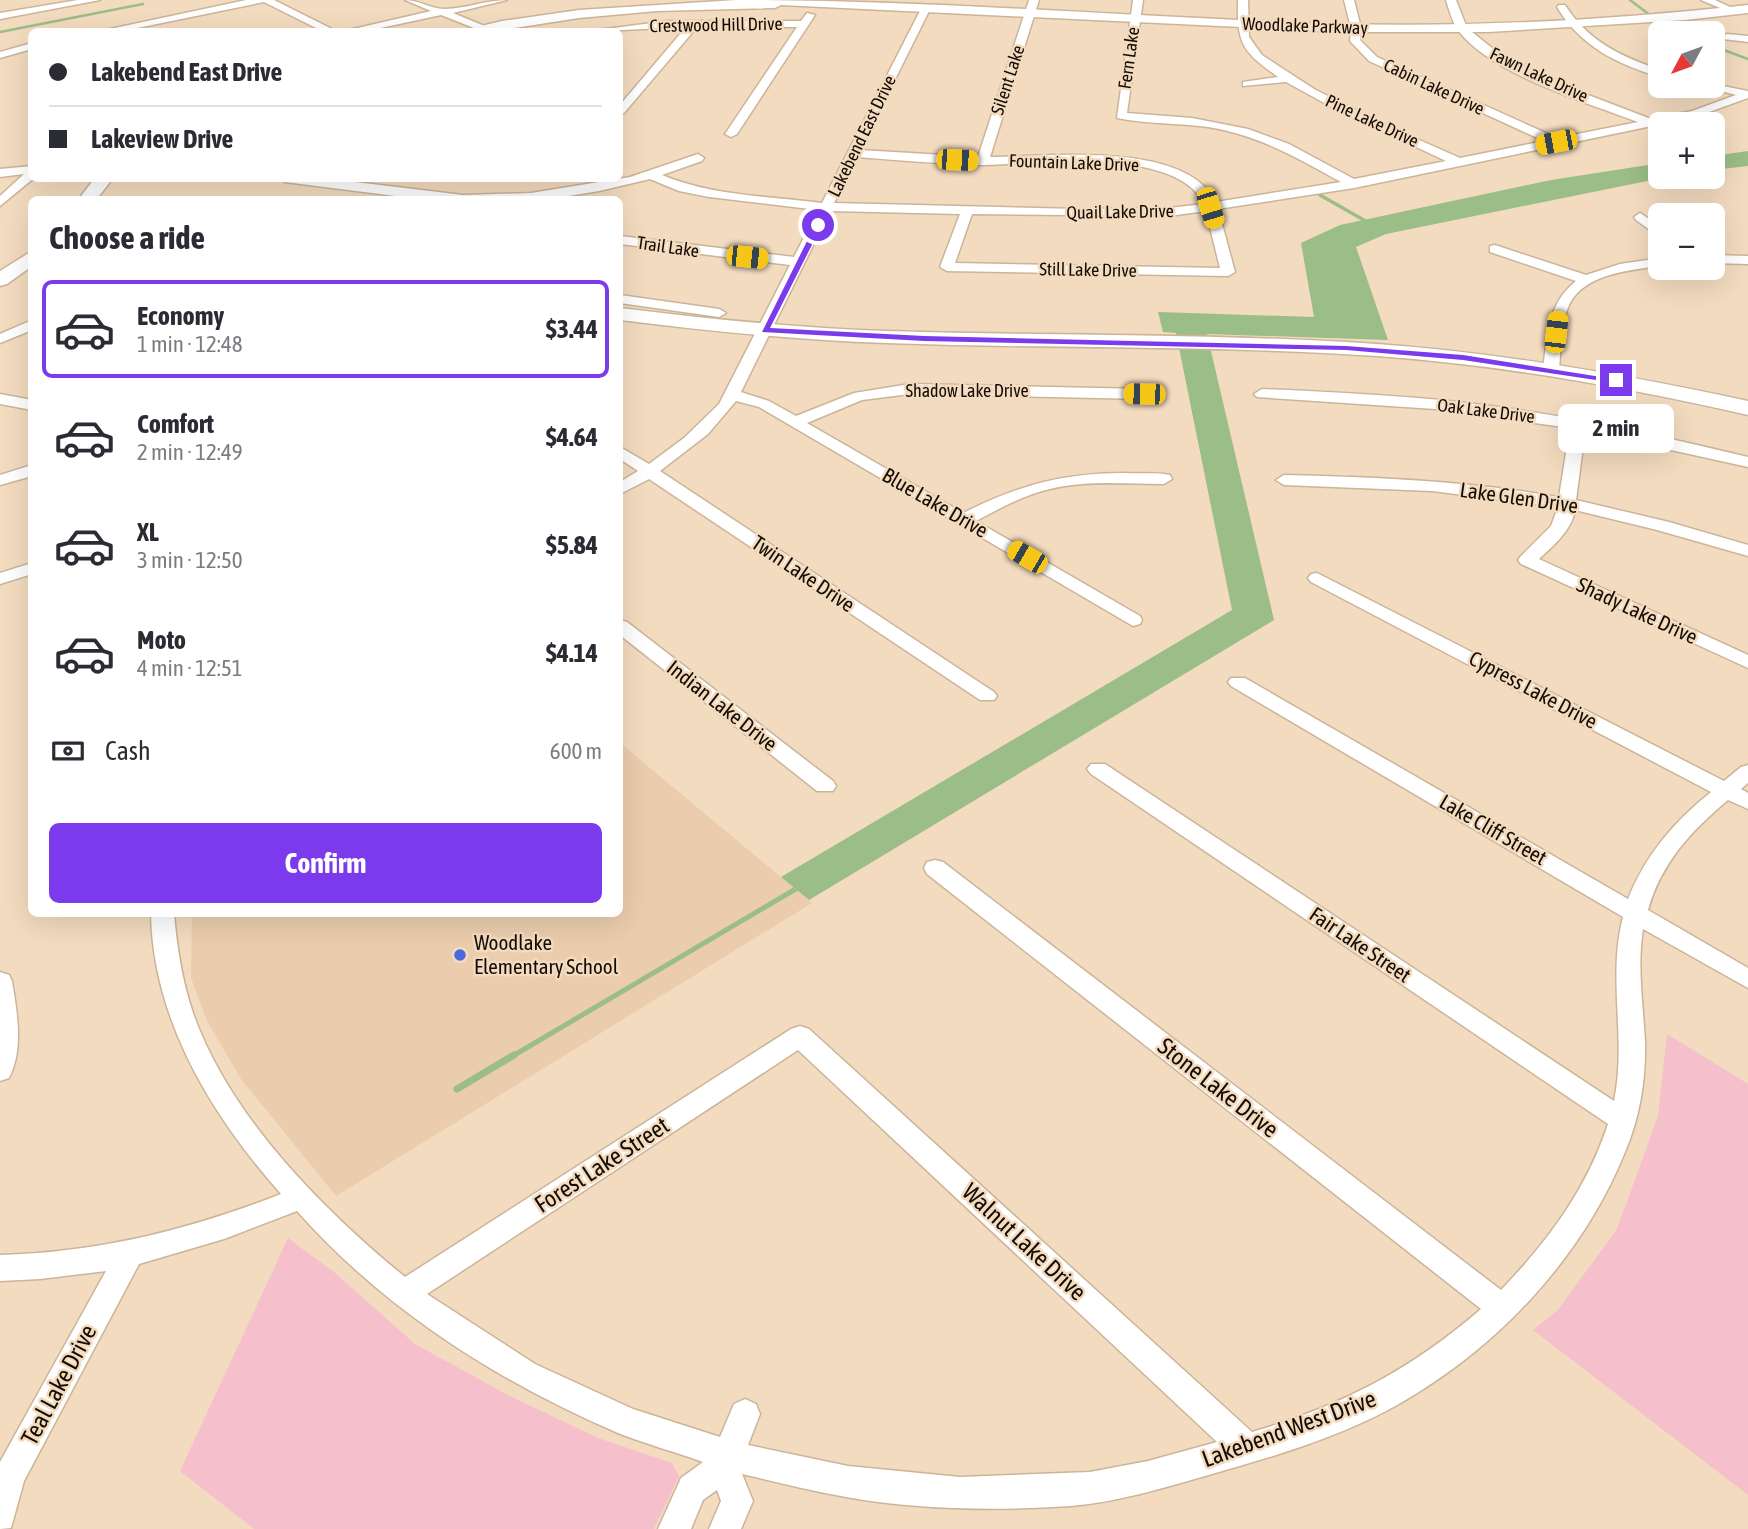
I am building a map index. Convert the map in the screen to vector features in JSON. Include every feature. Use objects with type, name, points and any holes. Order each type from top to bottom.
[{"type":"street","points":[[6,0],[5,15],[95,0]]},
{"type":"street","points":[[120,28],[260,0]]},
{"type":"street","points":[[267,0],[325,28]]},
{"type":"street","points":[[410,0],[468,27],[595,7],[718,0]]},
{"type":"street","points":[[362,28],[434,11],[502,0]]},
{"type":"street","name":"Woodlake Parkway","points":[[755,0],[925,9],[1031,9],[1135,19],[1356,28],[1467,27],[1567,16],[1661,15],[1739,10],[1748,3]]},
{"type":"street","name":"Fern Lake","points":[[1138,0],[1121,116],[1202,122],[1252,133],[1283,146],[1354,184]]},
{"type":"street","name":"Pine Lake Drive","points":[[1243,0],[1242,24],[1245,40],[1251,50],[1271,69],[1286,79],[1459,162]]},
{"type":"street","name":"Cabin Lake Drive","points":[[1349,0],[1356,28],[1355,41],[1383,65],[1556,142]]},
{"type":"street","points":[[1451,0],[1467,27]]},
{"type":"street","points":[[1706,0],[1739,10]]},
{"type":"street","name":"Woodlake Parkway","points":[[468,27],[672,5],[865,4]]},
{"type":"street","name":"Lakebend East Drive","points":[[623,487],[650,472],[707,427],[733,395],[925,9]]},
{"type":"street","name":"Silent Lake","points":[[983,161],[1031,9]]},
{"type":"street","points":[[731,134],[811,13]]},
{"type":"street","points":[[1567,16],[1605,51],[1648,67]]},
{"type":"street","points":[[162,19],[174,25]]},
{"type":"street","points":[[623,107],[694,24]]},
{"type":"street","name":"Crestwood Hill Drive","points":[[623,29],[694,24],[804,24]]},
{"type":"street","name":"Fawn Lake Drive","points":[[1467,27],[1481,47],[1514,67],[1648,122]]},
{"type":"street","points":[[1727,37],[1748,39]]},
{"type":"street","points":[[0,55],[28,47]]},
{"type":"street","points":[[1247,84],[1286,79]]},
{"type":"street","points":[[1726,90],[1748,94]]},
{"type":"street","name":"Quail Lake Drive","points":[[1701,112],[1748,94]]},
{"type":"street","name":"Quail Lake Drive","points":[[652,175],[709,194],[827,207],[1124,213],[1210,208],[1354,184],[1648,123]]},
{"type":"street","name":"Fountain Lake Drive","points":[[854,153],[983,161],[1101,161],[1151,166],[1176,173],[1195,183],[1206,194],[1228,272]]},
{"type":"street","points":[[623,182],[652,175],[698,158]]},
{"type":"street","points":[[0,173],[28,172]]},
{"type":"street","points":[[0,202],[28,173]]},
{"type":"street","points":[[89,196],[102,182]]},
{"type":"street","points":[[107,196],[120,182]]},
{"type":"street","points":[[317,182],[430,196]]},
{"type":"street","points":[[542,196],[623,182]]},
{"type":"street","name":"Still Lake Drive","points":[[967,211],[947,267],[1228,272]]},
{"type":"street","points":[[1640,217],[1648,223]]},
{"type":"street","name":"Trail Lake","points":[[623,240],[800,262]]},
{"type":"street","points":[[1495,249],[1587,280]]},
{"type":"street","points":[[1725,259],[1748,260]]},
{"type":"street","points":[[0,282],[28,260]]},
{"type":"street","points":[[1551,369],[1563,302],[1587,280],[1648,265]]},
{"type":"street","points":[[0,282],[28,271]]},
{"type":"street","points":[[1615,271],[1640,282]]},
{"type":"street","points":[[623,299],[719,313]]},
{"type":"street","points":[[623,314],[765,330],[924,339],[1369,349],[1551,369],[1748,408]]},
{"type":"street","points":[[0,339],[28,326]]},
{"type":"street","name":"Shadow Lake Drive","points":[[795,422],[859,396],[909,389],[1144,394]]},
{"type":"street","name":"Oak Lake Drive","points":[[1262,394],[1410,402],[1578,425],[1748,462]]},
{"type":"street","name":"Blue Lake Drive","points":[[733,395],[764,404],[1133,620]]},
{"type":"street","points":[[0,399],[28,404]]},
{"type":"street","points":[[1567,504],[1578,425]]},
{"type":"street","name":"Twin Lake Drive","points":[[623,454],[987,696]]},
{"type":"street","points":[[0,480],[28,471]]},
{"type":"street","points":[[963,520],[1016,494],[1056,482],[1101,478],[1164,479]]},
{"type":"street","name":"Lake Glen Drive","points":[[1284,480],[1399,484],[1520,496],[1643,520],[1748,551]]},
{"type":"street","name":"Shady Lake Drive","points":[[1567,504],[1559,529],[1527,560],[1748,662]]},
{"type":"street","points":[[0,579],[28,569]]},
{"type":"street","name":"Cypress Lake Drive","points":[[1317,578],[1737,797]]},
{"type":"street","name":"Indian Lake Drive","points":[[623,628],[825,786]]},
{"type":"street","name":"Lake Cliff Street","points":[[1238,682],[1748,979]]},
{"type":"street","name":"Fair Lake Street","points":[[1098,769],[1622,1120]]},
{"type":"street","name":"Lakebend West Drive","points":[[403,1294],[457,1335],[548,1386],[726,1461],[886,1488],[978,1493],[1074,1490],[1162,1472],[1247,1449],[1373,1402],[1476,1333],[1532,1279],[1573,1227],[1603,1173],[1628,1102],[1634,1049],[1627,967],[1635,913],[1644,887],[1659,858],[1680,831],[1737,797],[1748,772]]},
{"type":"street","name":"Stone Lake Drive","points":[[934,868],[1502,1308]]},
{"type":"street","points":[[162,917],[164,952],[174,998],[192,1044],[246,1131],[298,1199],[403,1294]]},
{"type":"street","points":[[0,981],[7,1026],[7,1047],[0,1071]]},
{"type":"street","name":"Forest Lake Street","points":[[403,1294],[800,1035]]},
{"type":"street","name":"Walnut Lake Drive","points":[[800,1035],[1247,1449]]},
{"type":"street","points":[[0,1268],[43,1268],[128,1256],[246,1220],[298,1199]]},
{"type":"street","name":"Teal Lake Drive","points":[[0,1517],[9,1477],[128,1256]]},
{"type":"street","points":[[674,1529],[692,1489],[726,1461],[745,1414]]},
{"type":"street","points":[[725,1529],[737,1501],[726,1461]]},
{"type":"shaded area","points":[[1748,151],[1748,166],[1725,169],[1725,154]]},
{"type":"shaded area","points":[[1648,165],[1648,181],[1386,234],[1356,247],[1388,340],[1207,334],[1274,620],[809,900],[781,877],[1232,610],[1176,333],[1163,332],[1158,312],[1314,317],[1301,243],[1340,225],[1551,180]]},
{"type":"shaded area","name":"Woodlake Elementary School","points":[[623,746],[812,903],[336,1196],[241,1079],[207,1021],[191,978],[192,917],[623,917]]},
{"type":"shaded area","points":[[1667,1034],[1748,1084],[1748,1495],[1533,1330],[1558,1310],[1617,1229],[1658,1116]]},
{"type":"shaded area","points":[[288,1238],[334,1272],[415,1344],[508,1395],[598,1438],[672,1463],[679,1476],[654,1529],[254,1529],[180,1471]]},
{"type":"waterway","points":[[1630,0],[1658,21]]},
{"type":"waterway","points":[[0,32],[143,4]]},
{"type":"waterway","points":[[1726,51],[1748,59]]},
{"type":"waterway","points":[[1320,195],[1369,223]]},
{"type":"waterway","points":[[511,1057],[799,887]]},
{"type":"waterway","points":[[457,1089],[514,1055]]},
{"type":"place","name":"Woodlake Elementary School","points":[[460,955]]},
{"type":"route","points":[[818,225],[765,330],[924,339],[1346,348],[1463,358],[1616,380]]}]
